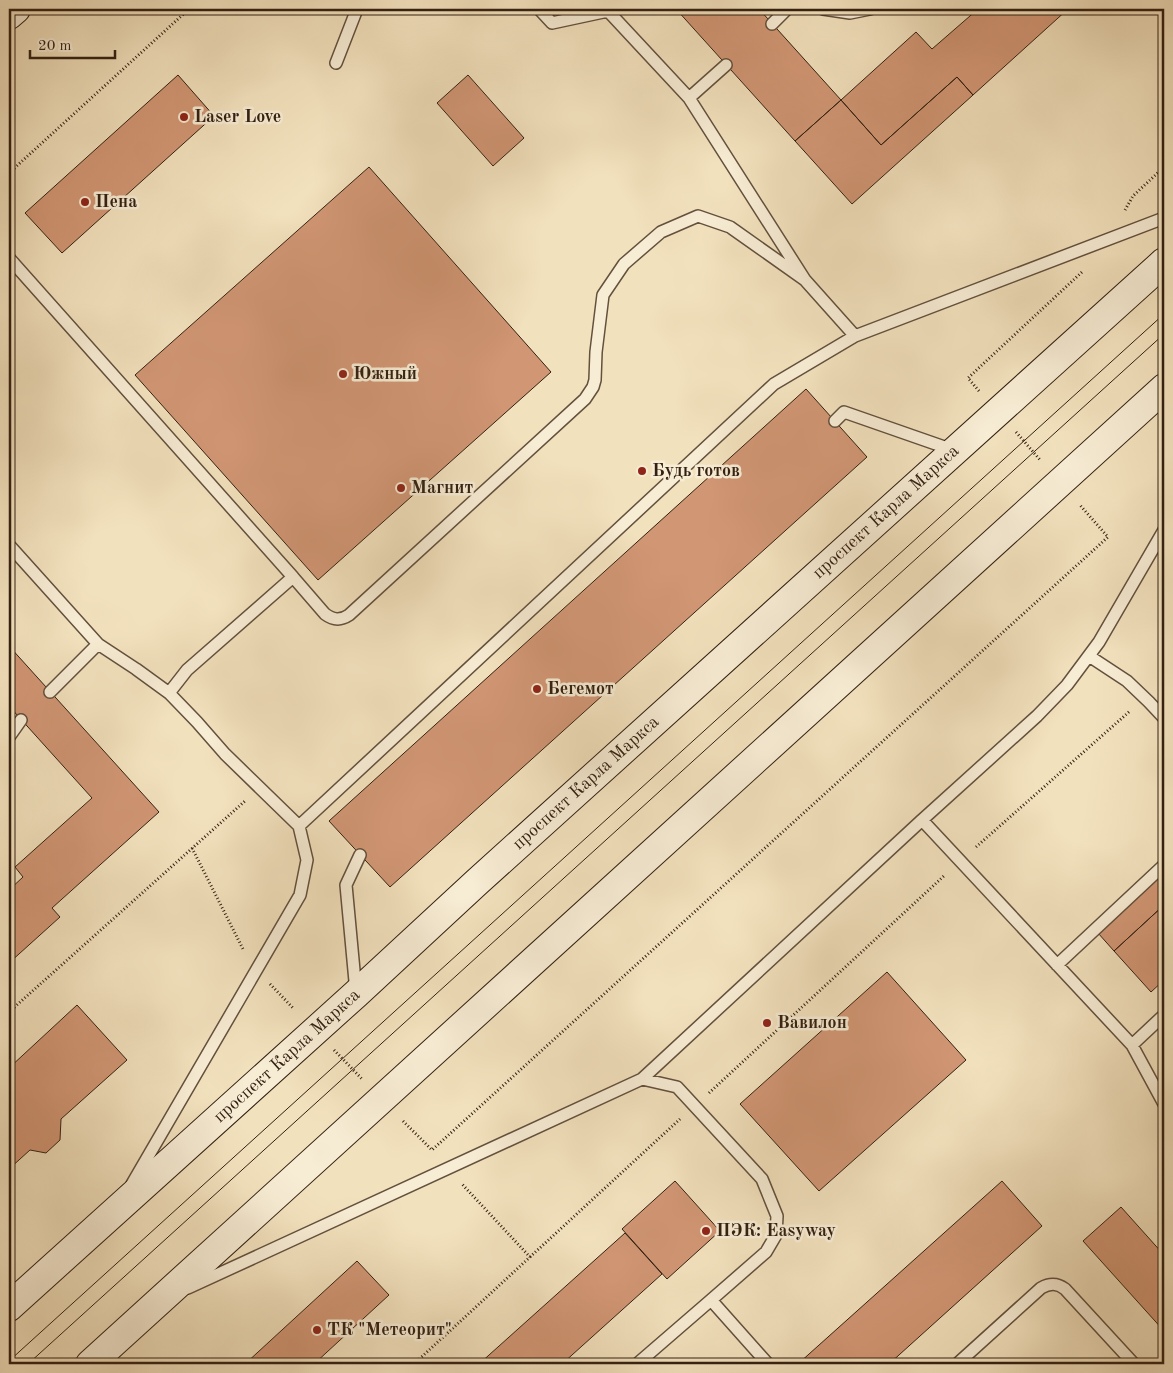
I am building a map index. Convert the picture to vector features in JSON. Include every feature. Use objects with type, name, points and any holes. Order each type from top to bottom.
[{"type":"main road","points":[[9,15],[16,9]]},
{"type":"main road","name":"проспект Карла Маркса","points":[[9,1307],[356,994],[476,882],[1164,262]]},
{"type":"main road","points":[[90,1364],[163,1300],[1164,388]]},
{"type":"lane","points":[[336,63],[357,9]]},
{"type":"lane","points":[[539,9],[552,23],[608,11],[689,98],[805,280],[855,336]]},
{"type":"lane","points":[[772,24],[787,9]]},
{"type":"lane","points":[[823,9],[850,13],[870,9]]},
{"type":"lane","points":[[689,98],[726,65]]},
{"type":"lane","points":[[9,258],[325,614],[337,620],[344,619],[350,615],[585,399],[595,380],[596,352],[603,295],[624,264],[661,232],[698,216],[730,227],[805,280]]},
{"type":"lane","points":[[299,826],[774,384],[855,336],[1164,218]]},
{"type":"lane","points":[[835,421],[844,412],[955,450]]},
{"type":"lane","points":[[163,1300],[642,1079],[1037,716],[1067,685],[1099,642],[1164,530]]},
{"type":"lane","points":[[9,545],[98,644],[169,693],[224,754],[299,826],[307,860],[300,896],[118,1208]]},
{"type":"lane","points":[[169,693],[187,670],[293,577]]},
{"type":"lane","points":[[50,692],[98,644]]},
{"type":"lane","points":[[1089,656],[1127,681],[1164,718]]},
{"type":"lane","points":[[9,737],[21,720]]},
{"type":"lane","points":[[922,820],[1132,1045],[1164,1104]]},
{"type":"lane","points":[[356,994],[346,885],[360,855]]},
{"type":"lane","points":[[1057,965],[1164,865]]},
{"type":"lane","points":[[1132,1045],[1164,1015]]},
{"type":"lane","points":[[637,1364],[766,1252],[776,1235],[777,1216],[762,1180],[677,1087],[642,1079]]},
{"type":"lane","points":[[957,1364],[1041,1288],[1053,1284],[1065,1289],[1134,1364]]},
{"type":"lane","points":[[711,1300],[768,1364]]},
{"type":"path","points":[[9,173],[189,9]]},
{"type":"path","points":[[968,378],[980,391]]},
{"type":"path","points":[[1015,432],[1044,464]]},
{"type":"path","points":[[432,1150],[1108,537],[1079,504]]},
{"type":"path","points":[[414,1364],[960,861],[1145,698]]},
{"type":"path","points":[[9,1012],[259,788]]},
{"type":"path","points":[[192,848],[245,952],[294,1009]]},
{"type":"path","points":[[333,1049],[364,1080]]},
{"type":"path","points":[[403,1121],[530,1257]]},
{"type":"building","points":[[676,9],[759,9],[841,100],[795,141]]},
{"type":"building","points":[[978,9],[1068,9],[973,95],[957,77],[881,145],[841,100],[916,32],[932,49]]},
{"type":"building","points":[[178,75],[214,116],[62,253],[25,213]]},
{"type":"building","points":[[468,75],[524,138],[493,166],[437,103]]},
{"type":"building","points":[[957,77],[973,95],[852,204],[795,141],[841,100],[881,145]]},
{"type":"building","name":"Южный","points":[[369,167],[551,372],[318,580],[135,375]]},
{"type":"building","points":[[806,389],[867,457],[390,887],[329,821]]},
{"type":"building","points":[[9,646],[159,812],[52,908],[60,917],[9,963],[9,890],[23,877],[15,867],[92,798],[9,706]]},
{"type":"building","points":[[1164,873],[1164,905],[1114,951],[1098,933]]},
{"type":"building","points":[[1164,905],[1164,980],[1151,992],[1114,951]]},
{"type":"building","points":[[887,972],[966,1060],[819,1191],[740,1104]]},
{"type":"building","points":[[77,1005],[127,1060],[61,1119],[60,1140],[46,1153],[30,1150],[9,1169],[9,1068]]},
{"type":"building","points":[[675,1181],[720,1231],[667,1279],[622,1229]]},
{"type":"building","points":[[1002,1181],[1042,1226],[889,1364],[799,1363]]},
{"type":"building","points":[[1121,1207],[1164,1255],[1164,1331],[1083,1241]]},
{"type":"building","points":[[625,1233],[662,1274],[562,1364],[479,1364]]},
{"type":"building","name":"ТК \"Метеорит\"","points":[[357,1261],[389,1295],[314,1364],[245,1364]]},
{"type":"tram line","points":[[9,1361],[1164,314]]},
{"type":"tram line","points":[[28,1364],[1164,334]]},
{"type":"place","name":"Laser Love","points":[[184,117]]},
{"type":"place","name":"Пена","points":[[85,202]]},
{"type":"place","name":"Южный","points":[[343,374]]},
{"type":"place","name":"Будь готов","points":[[642,471]]},
{"type":"place","name":"Магнит","points":[[401,488]]},
{"type":"place","name":"Бегемот","points":[[537,689]]},
{"type":"place","name":"Вавилон","points":[[767,1023]]},
{"type":"place","name":"ПЭК: Easyway","points":[[706,1231]]},
{"type":"place","name":"ТК \"Метеорит\"","points":[[317,1330]]}]
